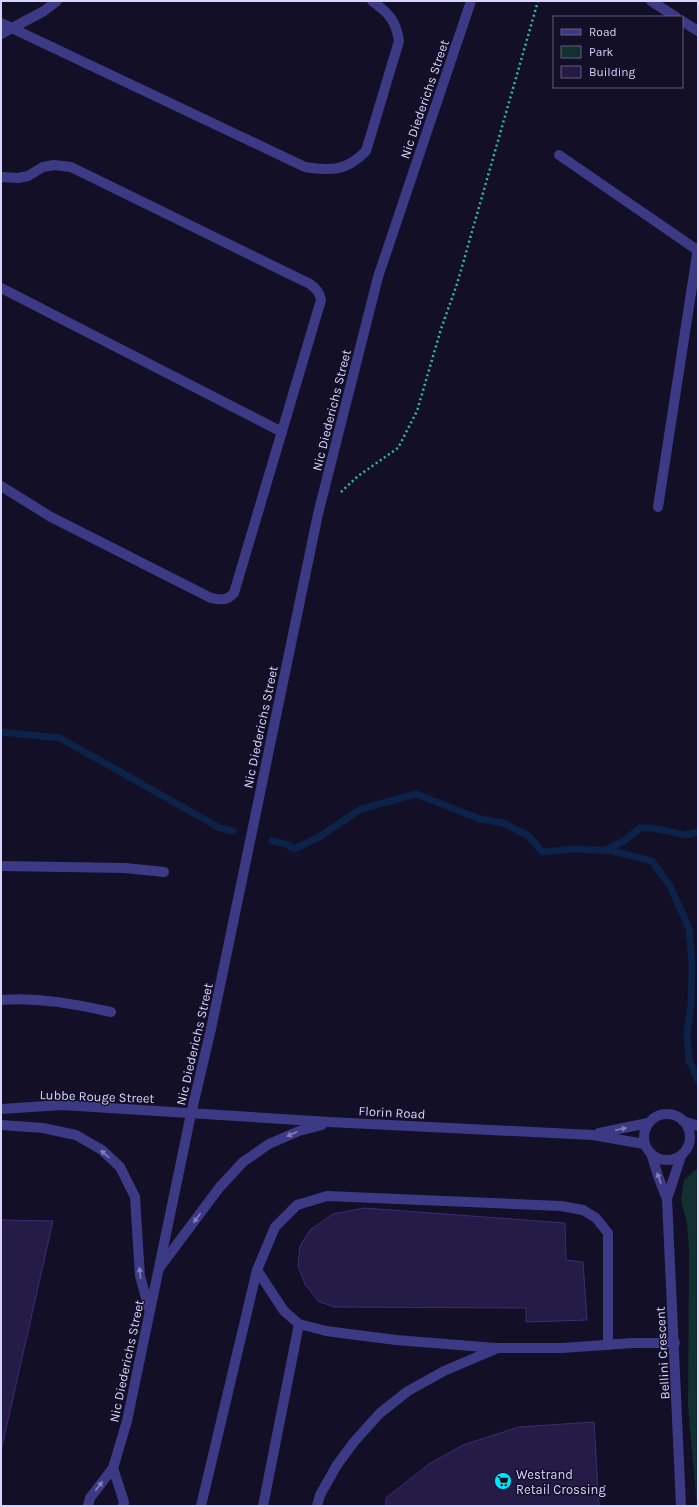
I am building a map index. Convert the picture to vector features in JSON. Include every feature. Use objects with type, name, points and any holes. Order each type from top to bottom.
[{"type":"street","points":[[1,34],[44,11],[57,1]]},
{"type":"street","points":[[1,23],[305,167],[322,170],[342,167],[356,161],[366,151],[398,41],[397,28],[387,12],[372,1]]},
{"type":"street","name":"Nic Diederichs Street","points":[[88,1506],[90,1498],[114,1468],[127,1421],[320,506],[378,277],[471,1]]},
{"type":"street","points":[[651,1],[674,16]]},
{"type":"street","points":[[683,22],[698,31]]},
{"type":"street","points":[[559,155],[697,249],[658,507]]},
{"type":"street","points":[[1,177],[18,178],[28,176],[43,167],[54,165],[71,167],[310,284],[317,289],[321,300],[234,593],[229,598],[221,600],[211,598],[51,517],[1,486]]},
{"type":"street","points":[[1,288],[282,432]]},
{"type":"street","points":[[1,866],[125,868],[164,872]]},
{"type":"street","points":[[1,1000],[12,999],[76,1004],[111,1012]]},
{"type":"street","name":"Lubbe Rouge Street","points":[[1,1109],[62,1105],[191,1114]]},
{"type":"street","name":"Florin Road","points":[[191,1114],[593,1135],[644,1144]]},
{"type":"street","points":[[684,1153],[690,1143],[690,1135],[688,1127],[683,1121],[677,1116],[669,1114],[661,1115],[648,1123],[644,1129],[644,1144],[652,1156],[659,1160],[674,1160],[684,1153],[698,1149]]},
{"type":"street","points":[[683,1121],[698,1126]]},
{"type":"street","points":[[158,1270],[219,1188],[243,1162],[269,1144],[299,1131],[329,1122]]},
{"type":"street","name":"Florin Road","points":[[593,1135],[648,1123]]},
{"type":"street","points":[[1,1125],[43,1128],[76,1135],[102,1150],[120,1167],[135,1197],[140,1276],[149,1311]]},
{"type":"street","name":"Bellini Crescent","points":[[667,1199],[684,1153]]},
{"type":"street","name":"Bellini Crescent","points":[[652,1156],[667,1199],[675,1343],[681,1506]]},
{"type":"street","points":[[201,1506],[256,1270],[275,1227],[297,1205],[326,1196],[561,1206],[582,1210],[596,1218],[608,1233],[608,1345]]},
{"type":"street","points":[[256,1270],[284,1311],[299,1324],[326,1331],[396,1340],[498,1348],[562,1348],[633,1343],[675,1343]]},
{"type":"street","points":[[263,1506],[299,1324]]},
{"type":"street","points":[[317,1506],[320,1495],[337,1465],[354,1442],[380,1413],[408,1392],[444,1371],[498,1348]]},
{"type":"street","points":[[114,1468],[124,1502],[123,1506]]},
{"type":"path","points":[[341,492],[358,476],[398,448],[417,411],[441,329],[457,284],[538,1]]},
{"type":"green space","points":[[698,1168],[697,1506],[688,1406],[689,1250],[687,1224],[681,1199],[684,1180]]},
{"type":"building","points":[[364,1208],[565,1223],[566,1260],[583,1262],[587,1320],[526,1322],[526,1308],[334,1307],[318,1301],[305,1284],[298,1266],[300,1246],[310,1230],[333,1214]]},
{"type":"building","points":[[1,1220],[53,1221],[1,1451]]},
{"type":"building","name":"Westrand Retail Crossing","points":[[594,1422],[599,1506],[386,1506],[386,1498],[429,1464],[463,1445],[519,1427]]},
{"type":"waterway","points":[[1,732],[60,738],[220,828],[233,831]]},
{"type":"waterway","points":[[272,841],[286,844],[294,849],[319,837],[361,809],[416,794],[480,819],[503,823],[529,836],[542,852],[574,849],[613,851],[652,861],[670,886],[689,928],[692,965],[691,1005],[687,1033],[689,1060],[698,1080]]},
{"type":"waterway","points":[[606,850],[624,841],[640,828],[652,828],[686,835],[698,832]]},
{"type":"place","name":"Westrand Retail Crossing","points":[[503,1481]]}]
